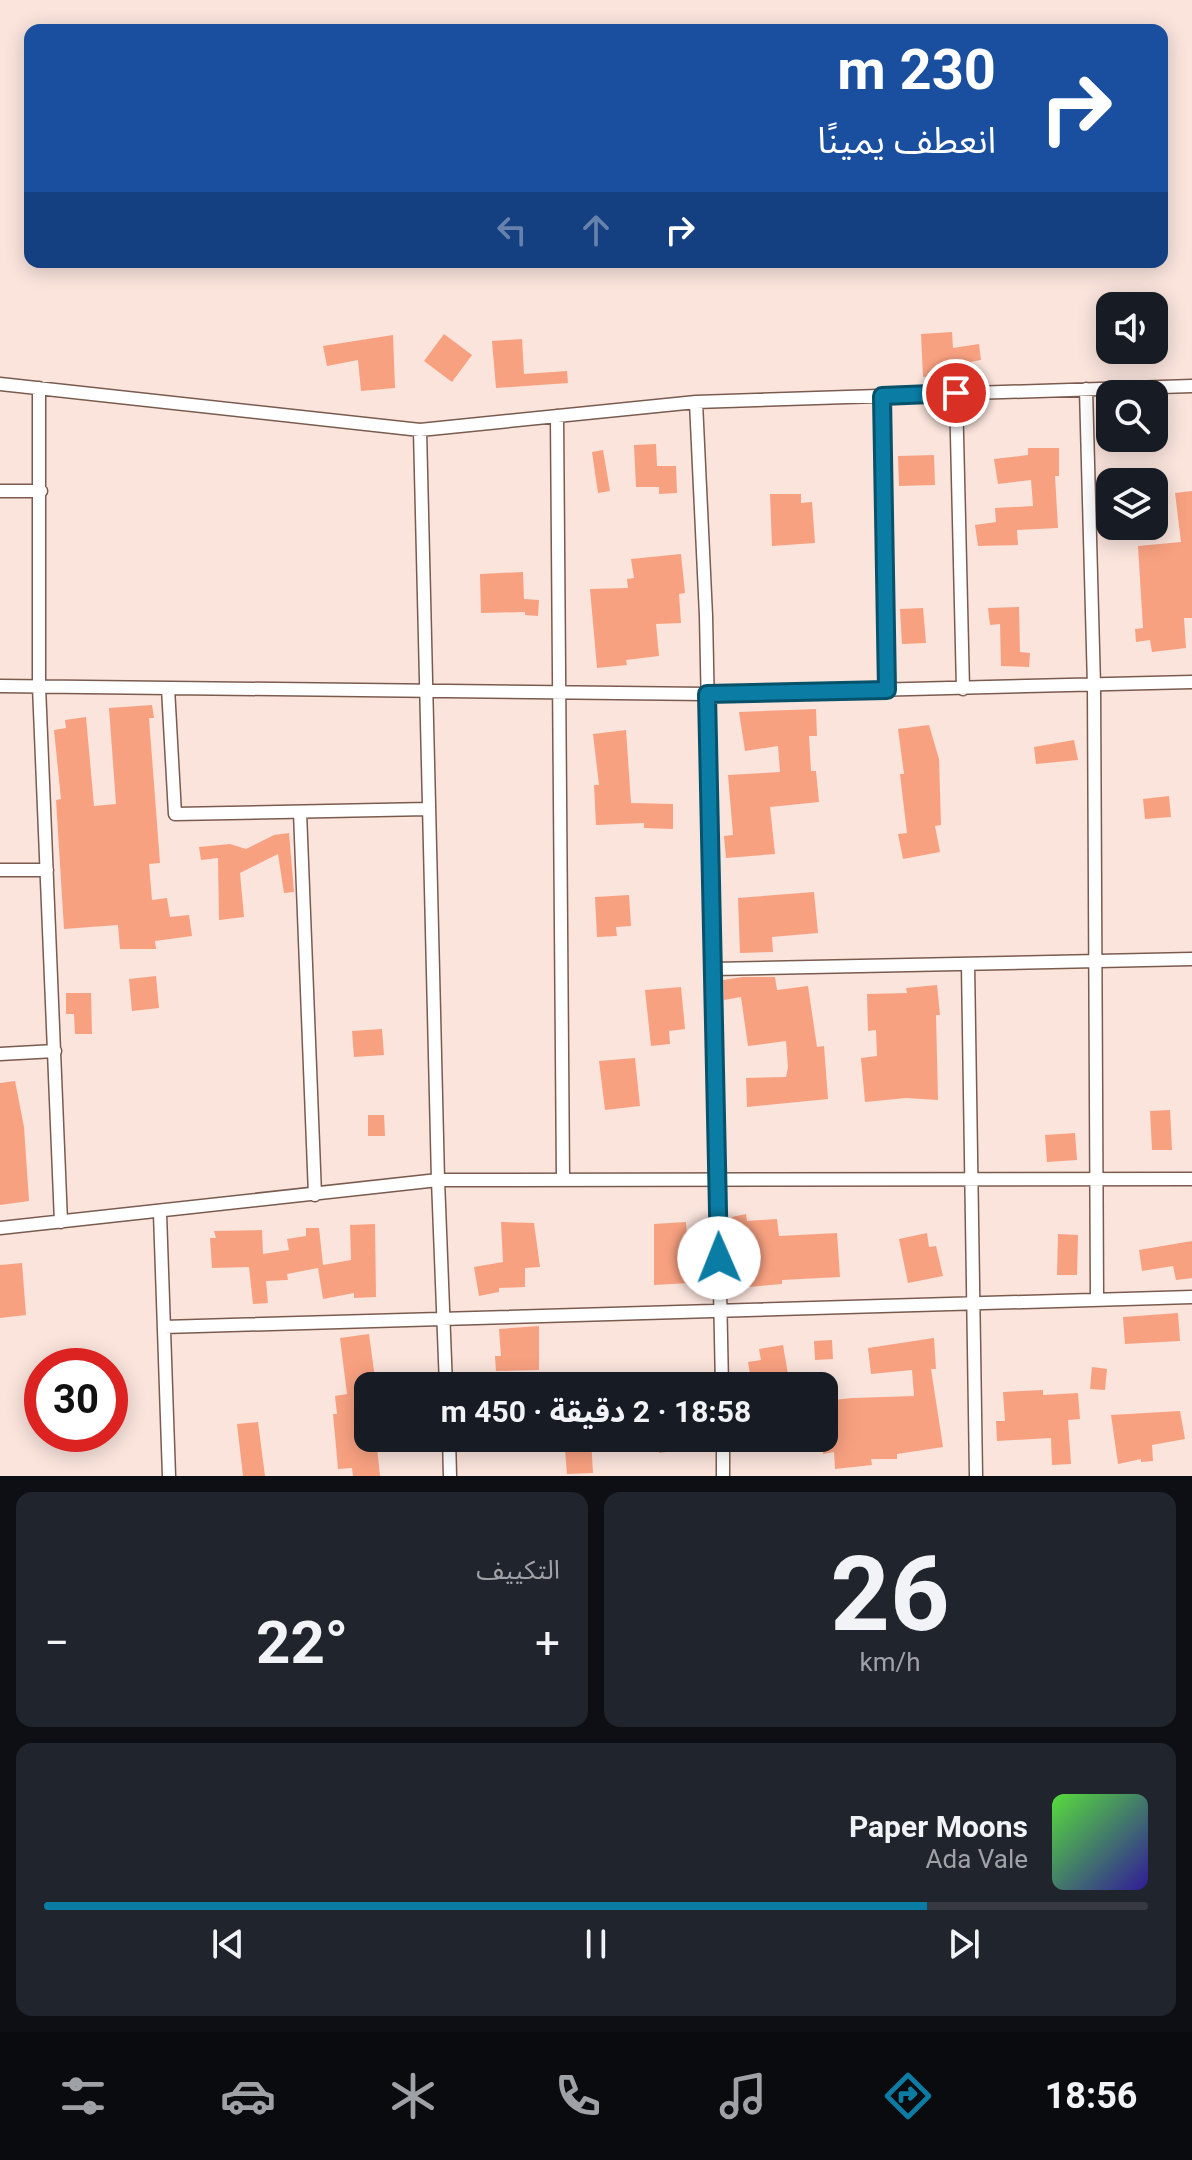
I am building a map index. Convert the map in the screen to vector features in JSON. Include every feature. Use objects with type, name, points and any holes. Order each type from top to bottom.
[{"type":"street","points":[[0,384],[420,430],[696,402],[1192,386]]},
{"type":"street","points":[[39,388],[39,686],[61,1222]]},
{"type":"street","points":[[1086,389],[1094,686],[1097,1300]]},
{"type":"street","points":[[956,393],[963,689]]},
{"type":"street","points":[[882,396],[887,690]]},
{"type":"street","points":[[696,402],[707,694],[722,1372]]},
{"type":"street","points":[[557,416],[563,1180]]},
{"type":"street","points":[[420,430],[446,1372]]},
{"type":"street","points":[[0,491],[41,491]]},
{"type":"street","points":[[0,686],[707,694],[1192,682]]},
{"type":"street","points":[[168,688],[175,814],[428,809]]},
{"type":"street","points":[[300,812],[315,1195]]},
{"type":"street","points":[[0,870],[47,870]]},
{"type":"street","points":[[713,969],[1192,959]]},
{"type":"street","points":[[968,964],[976,1476]]},
{"type":"street","points":[[0,1054],[55,1051]]},
{"type":"street","points":[[0,1228],[160,1213],[438,1180],[1192,1179]]},
{"type":"street","points":[[160,1213],[169,1476]]},
{"type":"street","points":[[164,1327],[1192,1297]]},
{"type":"street","points":[[449,1452],[450,1476]]},
{"type":"street","points":[[723,1452],[723,1476]]},
{"type":"building","points":[[952,332],[953,348],[979,344],[981,360],[970,362],[972,374],[923,377],[921,334]]},
{"type":"building","points":[[444,334],[472,355],[452,382],[424,361]]},
{"type":"building","points":[[393,335],[395,388],[361,391],[358,360],[327,366],[323,346]]},
{"type":"building","points":[[522,339],[524,374],[567,371],[568,383],[496,388],[492,341]]},
{"type":"building","points":[[656,444],[657,466],[676,466],[677,493],[659,494],[659,487],[636,487],[634,445]]},
{"type":"building","points":[[1028,448],[1059,448],[1059,476],[1055,476],[1058,528],[1017,530],[1018,545],[978,546],[975,525],[996,522],[995,508],[1033,506],[1031,480],[998,484],[994,459],[1028,455]]},
{"type":"building","points":[[603,450],[610,491],[598,493],[592,452]]},
{"type":"building","points":[[934,455],[935,485],[899,486],[898,456]]},
{"type":"building","points":[[1192,491],[1192,618],[1184,618],[1186,648],[1152,652],[1150,640],[1136,642],[1135,629],[1143,628],[1138,546],[1181,542],[1175,493]]},
{"type":"building","points":[[770,494],[801,494],[801,503],[812,502],[815,543],[772,546]]},
{"type":"building","points":[[681,554],[685,593],[679,594],[681,623],[656,624],[659,656],[626,660],[627,665],[597,668],[590,589],[628,588],[627,579],[634,578],[631,559]]},
{"type":"building","points":[[523,572],[524,599],[539,600],[538,616],[525,615],[525,612],[481,613],[480,574]]},
{"type":"building","points":[[1019,607],[1020,652],[1030,653],[1029,667],[1001,666],[1000,624],[990,625],[988,608]]},
{"type":"building","points":[[923,608],[926,643],[902,644],[900,609]]},
{"type":"building","points":[[152,705],[154,718],[149,718],[160,863],[149,864],[152,900],[167,898],[170,917],[189,915],[192,936],[155,941],[156,949],[120,949],[118,925],[64,929],[56,800],[61,799],[54,730],[66,728],[65,720],[86,717],[94,806],[116,804],[109,708]]},
{"type":"building","points":[[816,709],[817,736],[809,736],[811,771],[816,771],[819,802],[770,807],[775,854],[726,858],[724,836],[733,835],[728,775],[780,772],[778,746],[745,751],[739,712]]},
{"type":"building","points":[[929,725],[939,759],[941,825],[935,826],[940,852],[903,859],[898,834],[907,833],[898,729]]},
{"type":"building","points":[[626,730],[631,803],[673,804],[673,829],[644,828],[644,823],[596,825],[594,785],[599,785],[593,734]]},
{"type":"building","points":[[1074,740],[1078,760],[1036,764],[1034,747]]},
{"type":"building","points":[[1169,796],[1171,817],[1145,819],[1143,799]]},
{"type":"building","points":[[289,833],[294,892],[284,893],[278,854],[240,873],[244,917],[219,920],[218,858],[201,860],[199,847],[230,844],[246,849],[274,835]]},
{"type":"building","points":[[814,892],[818,933],[772,937],[773,952],[740,953],[738,898]]},
{"type":"building","points":[[629,895],[631,926],[616,927],[617,936],[597,937],[595,897]]},
{"type":"building","points":[[156,976],[159,1008],[132,1011],[129,979]]},
{"type":"building","points":[[775,977],[777,990],[808,986],[817,1047],[824,1046],[828,1099],[747,1107],[746,1078],[786,1077],[788,1067],[786,1041],[748,1046],[741,997],[724,1000],[723,980]]},
{"type":"building","points":[[937,985],[940,1015],[936,1015],[938,1100],[906,1098],[865,1102],[861,1058],[877,1056],[876,1030],[868,1031],[867,994],[907,993],[906,988]]},
{"type":"building","points":[[681,987],[685,1029],[669,1031],[670,1044],[651,1046],[645,990]]},
{"type":"building","points":[[66,993],[91,993],[92,1034],[75,1034],[74,1014],[66,1014]]},
{"type":"building","points":[[382,1029],[384,1055],[354,1057],[352,1031]]},
{"type":"building","points":[[635,1058],[640,1106],[605,1110],[599,1061]]},
{"type":"building","points":[[15,1081],[24,1127],[29,1201],[0,1205],[0,1083]]},
{"type":"building","points":[[1170,1110],[1172,1150],[1152,1150],[1150,1111]]},
{"type":"building","points":[[368,1115],[384,1115],[385,1136],[368,1136]]},
{"type":"building","points":[[1075,1133],[1077,1160],[1047,1162],[1045,1135]]},
{"type":"building","points":[[746,1214],[747,1221],[777,1219],[779,1236],[837,1233],[840,1277],[782,1280],[782,1284],[749,1287],[744,1242],[739,1228],[734,1229],[732,1217]]},
{"type":"building","points":[[501,1222],[534,1223],[540,1267],[525,1268],[525,1287],[499,1288],[499,1292],[479,1296],[474,1267],[503,1262]]},
{"type":"building","points":[[686,1222],[690,1283],[654,1285],[654,1224]]},
{"type":"building","points":[[375,1224],[376,1297],[354,1298],[354,1293],[323,1299],[318,1268],[287,1274],[288,1280],[266,1281],[268,1303],[253,1304],[249,1267],[212,1268],[210,1238],[216,1238],[214,1231],[262,1230],[263,1254],[289,1250],[287,1239],[306,1236],[306,1228],[319,1228],[323,1265],[351,1260],[350,1225]]},
{"type":"building","points":[[927,1233],[929,1247],[936,1246],[943,1276],[908,1283],[899,1239]]},
{"type":"building","points":[[1058,1234],[1078,1235],[1077,1275],[1057,1275]]},
{"type":"building","points":[[1192,1241],[1192,1278],[1176,1280],[1173,1266],[1142,1271],[1139,1250]]},
{"type":"building","points":[[22,1263],[26,1315],[0,1318],[0,1265]]},
{"type":"building","points":[[1178,1313],[1180,1341],[1125,1344],[1123,1317]]},
{"type":"building","points":[[539,1326],[539,1370],[496,1371],[495,1356],[501,1356],[499,1329]]},
{"type":"building","points":[[369,1334],[374,1372],[354,1372],[354,1452],[377,1452],[380,1476],[353,1476],[352,1468],[338,1469],[333,1414],[337,1414],[335,1396],[347,1394],[340,1338]]},
{"type":"building","points":[[934,1338],[936,1369],[931,1369],[943,1447],[897,1454],[897,1459],[871,1459],[872,1465],[835,1469],[838,1400],[914,1396],[912,1370],[871,1374],[868,1348]]},
{"type":"building","points":[[832,1340],[833,1359],[815,1360],[814,1341]]},
{"type":"building","points":[[783,1345],[788,1372],[750,1372],[748,1362],[761,1360],[759,1349]]},
{"type":"building","points":[[1092,1367],[1107,1369],[1105,1390],[1090,1389]]},
{"type":"building","points":[[1043,1390],[1043,1395],[1078,1393],[1080,1419],[1068,1420],[1071,1464],[1052,1465],[1051,1438],[997,1441],[996,1421],[1005,1421],[1003,1392]]},
{"type":"building","points":[[1180,1411],[1185,1439],[1152,1445],[1153,1461],[1141,1462],[1141,1459],[1118,1464],[1111,1415]]},
{"type":"building","points":[[258,1422],[265,1476],[243,1476],[237,1424]]},
{"type":"building","points":[[565,1452],[592,1452],[593,1473],[567,1474]]},
{"type":"route","points":[[719,1258],[707,694],[887,690],[882,396],[956,393]]}]
